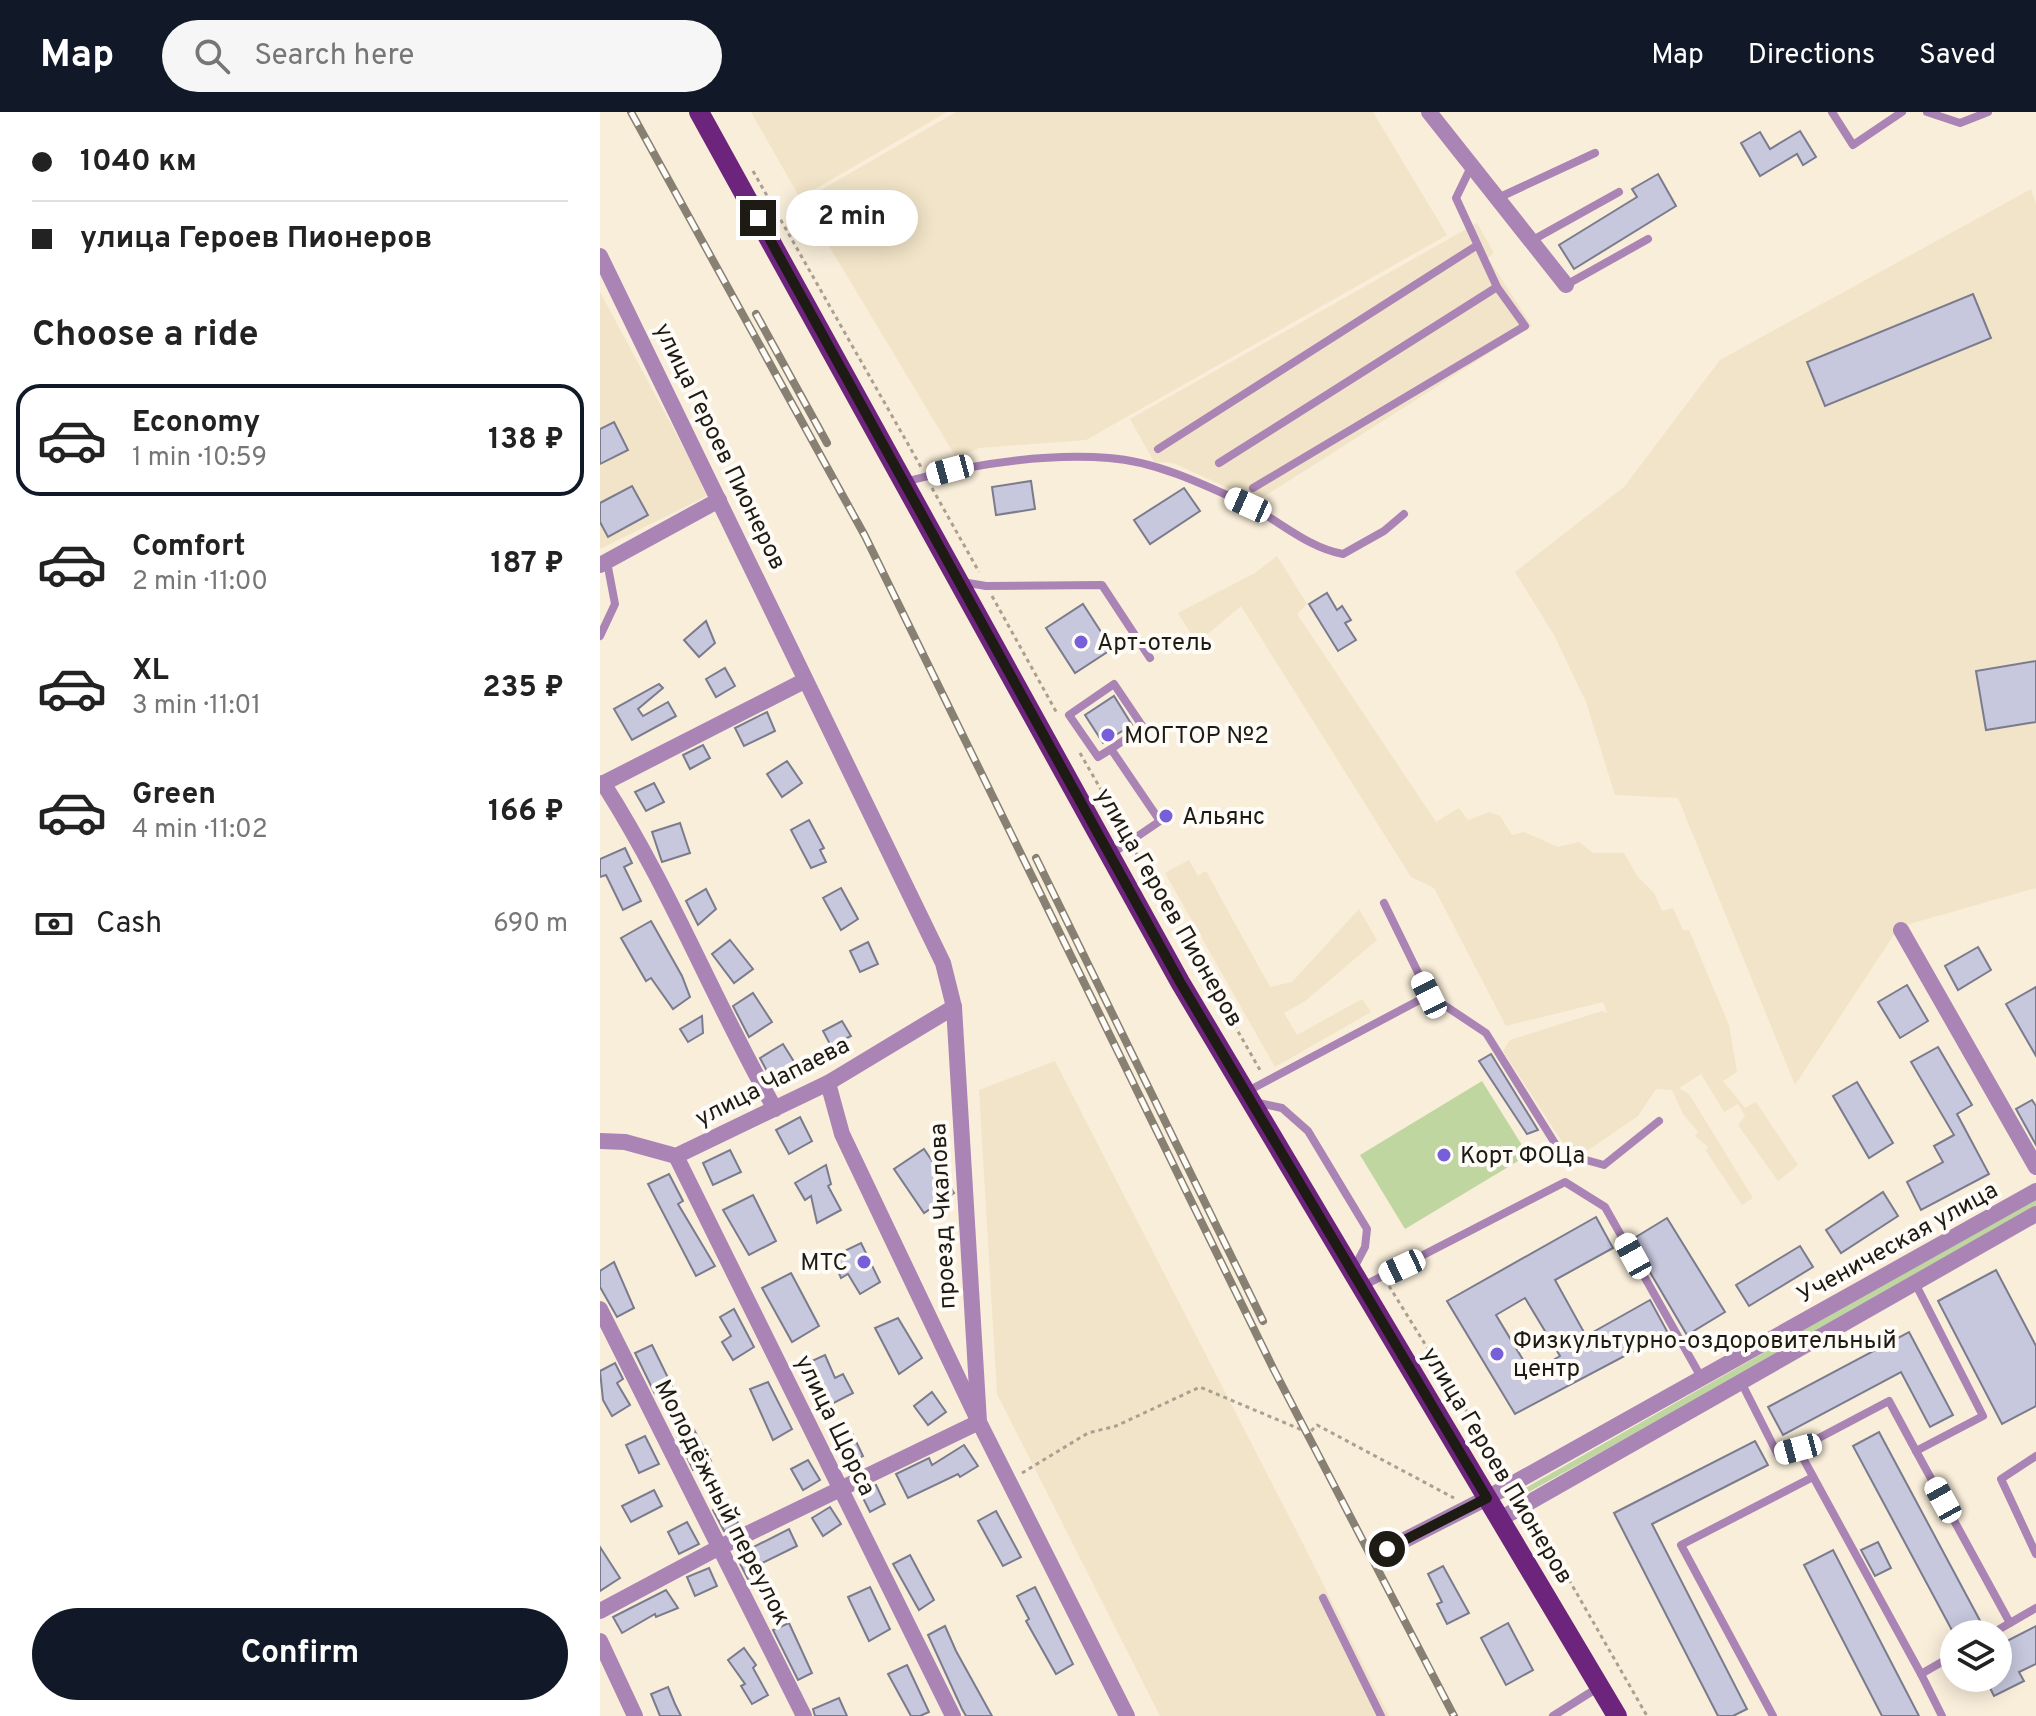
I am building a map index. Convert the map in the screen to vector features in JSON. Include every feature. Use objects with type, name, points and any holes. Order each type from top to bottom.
[{"type":"main road","name":"улица Героев Пионеров","points":[[699,112],[1109,856],[1248,1097],[1617,1716]]},
{"type":"street","points":[[1429,112],[1566,285]]},
{"type":"street","name":"улица Героев Пионеров","points":[[600,256],[804,681],[920,910],[943,963],[954,1007]]},
{"type":"street","points":[[603,564],[719,500]]},
{"type":"street","points":[[775,1109],[741,1049],[645,848],[602,784],[804,681]]},
{"type":"street","points":[[1901,930],[2036,1167]]},
{"type":"street","name":"улица Чапаева","points":[[676,1156],[828,1083],[954,1007]]},
{"type":"street","name":"проезд Чкалова","points":[[954,1007],[979,1422]]},
{"type":"street","name":"проезд Чкалова","points":[[828,1083],[842,1134],[979,1422],[1127,1716]]},
{"type":"street","points":[[600,1141],[625,1142],[676,1156]]},
{"type":"street","name":"улица Щорса","points":[[676,1156],[953,1716]]},
{"type":"street","name":"Ученическая улица","points":[[1387,1549],[1485,1493],[1512,1484],[2036,1191]]},
{"type":"street","name":"Ученическая улица","points":[[1500,1519],[2036,1214]]},
{"type":"street","name":"Молодёжный переулок","points":[[600,1309],[804,1716]]},
{"type":"street","points":[[600,1611],[718,1548],[979,1422]]},
{"type":"street","points":[[600,1641],[635,1716]]},
{"type":"lane","points":[[1832,112],[1853,145],[1902,112]]},
{"type":"lane","points":[[1927,112],[1960,123],[1988,112]]},
{"type":"lane","points":[[1497,198],[1595,153]]},
{"type":"lane","points":[[1253,488],[1525,326],[1497,287],[1456,198],[1471,166]]},
{"type":"lane","points":[[1531,241],[1619,192]]},
{"type":"lane","points":[[1566,285],[1648,239]]},
{"type":"lane","points":[[1158,449],[1476,246]]},
{"type":"lane","points":[[1219,463],[1497,287]]},
{"type":"lane","points":[[903,482],[1031,460],[1111,458],[1189,478],[1248,505],[1320,550],[1343,554],[1384,531],[1404,514]]},
{"type":"lane","points":[[600,636],[615,604],[603,564]]},
{"type":"lane","points":[[958,582],[986,586],[1102,585],[1150,658]]},
{"type":"lane","points":[[1114,684],[1143,727],[1111,749],[1098,757],[1069,715],[1114,684]]},
{"type":"lane","points":[[1109,856],[1160,821],[1111,749]]},
{"type":"lane","points":[[1384,903],[1429,995],[1486,1033],[1561,1153],[1604,1165],[1659,1121]]},
{"type":"lane","points":[[1248,1097],[1267,1081],[1429,995]]},
{"type":"lane","points":[[1248,1097],[1282,1108],[1308,1131],[1367,1229],[1357,1279],[1383,1276],[1441,1249],[1565,1182],[1605,1207],[1702,1378]]},
{"type":"lane","points":[[1915,1283],[1983,1416],[1916,1451]]},
{"type":"lane","points":[[1741,1382],[1778,1455],[1798,1449],[1889,1401],[2008,1620]]},
{"type":"lane","points":[[1798,1449],[1942,1716]]},
{"type":"lane","points":[[2036,1456],[2001,1479],[2036,1554]]},
{"type":"lane","points":[[1770,1715],[1681,1545],[1813,1477]]},
{"type":"lane","points":[[1323,1598],[1381,1716]]},
{"type":"lane","points":[[2012,1622],[2036,1608]]},
{"type":"lane","points":[[1921,1674],[1940,1663]]},
{"type":"lane","points":[[1553,1716],[1599,1687]]},
{"type":"path","points":[[751,167],[1064,726]]},
{"type":"path","points":[[1079,752],[1267,1081]]},
{"type":"path","points":[[1383,1276],[1512,1484]]},
{"type":"path","points":[[1009,1481],[1088,1433],[1116,1426],[1200,1387],[1309,1433],[1317,1425],[1459,1501],[1485,1493]]},
{"type":"path","points":[[1525,1505],[1647,1716]]},
{"type":"shaded area","points":[[751,112],[947,112],[800,198]]},
{"type":"shaded area","points":[[956,112],[1373,112],[1447,235],[1086,440],[979,448],[957,459],[802,201]]},
{"type":"shaded area","points":[[2031,189],[2036,204],[2036,888],[1899,927],[1795,1085],[1678,798],[1615,795],[1586,702],[1554,635],[1515,572],[1624,487],[1720,360]]},
{"type":"shaded area","points":[[1477,223],[1494,253],[1488,258],[1532,326],[1257,501],[1173,463],[1154,462],[1130,419]]},
{"type":"shaded area","points":[[600,292],[709,495],[600,549]]},
{"type":"shaded area","points":[[1277,556],[1307,604],[1297,614],[1436,822],[1459,808],[1468,820],[1489,812],[1500,816],[1512,835],[1524,832],[1558,847],[1579,842],[1593,853],[1624,853],[1637,876],[1654,893],[1662,911],[1673,908],[1683,930],[1689,930],[1729,1025],[1737,1072],[1723,1081],[1745,1108],[1756,1102],[1798,1165],[1778,1181],[1738,1125],[1745,1116],[1738,1104],[1724,1112],[1701,1074],[1679,1088],[1689,1094],[1753,1198],[1742,1205],[1706,1151],[1708,1147],[1695,1136],[1698,1132],[1683,1114],[1672,1090],[1656,1089],[1638,1116],[1574,1160],[1503,1051],[1510,1040],[1602,1011],[1607,1013],[1603,1002],[1506,1026],[1434,888],[1411,877],[1241,606],[1197,643],[1178,613],[1255,573]]},
{"type":"shaded area","points":[[1189,860],[1198,876],[1206,871],[1270,987],[1292,982],[1359,909],[1377,940],[1304,1002],[1284,1013],[1297,1035],[1362,999],[1371,1012],[1275,1067],[1165,873]]},
{"type":"shaded area","points":[[1055,1061],[1389,1716],[1160,1716],[997,1394],[979,1090]]},
{"type":"green space","name":"Корт ФОЦа","points":[[1482,1081],[1528,1155],[1405,1229],[1360,1155]]},
{"type":"green space","points":[[2036,1198],[2036,1214],[1525,1494],[1522,1490]]},
{"type":"building","points":[[1800,131],[1816,157],[1803,165],[1797,154],[1760,176],[1741,143],[1760,132],[1770,149]]},
{"type":"building","points":[[1658,174],[1676,206],[1574,269],[1559,245],[1637,197],[1632,189]]},
{"type":"building","points":[[1973,294],[1991,338],[1825,406],[1807,362]]},
{"type":"building","points":[[614,422],[628,450],[600,464],[600,429]]},
{"type":"building","points":[[1031,481],[1035,509],[996,515],[992,487]]},
{"type":"building","points":[[632,486],[648,515],[608,537],[600,522],[600,503]]},
{"type":"building","points":[[1184,488],[1200,511],[1150,544],[1134,520]]},
{"type":"building","points":[[1327,593],[1337,610],[1342,606],[1351,620],[1345,623],[1356,640],[1338,651],[1309,604]]},
{"type":"building","points":[[1083,604],[1112,649],[1075,673],[1046,628]]},
{"type":"building","points":[[706,621],[715,643],[699,657],[684,640]]},
{"type":"building","points":[[2036,661],[2036,722],[1986,730],[1976,671]]},
{"type":"building","points":[[725,668],[735,686],[716,697],[706,679]]},
{"type":"building","points":[[659,684],[663,688],[638,709],[643,716],[668,702],[676,716],[632,740],[614,709]]},
{"type":"building","points":[[1114,696],[1132,725],[1103,743],[1085,715]]},
{"type":"building","points":[[767,712],[775,731],[744,746],[735,728]]},
{"type":"building","points":[[703,745],[710,758],[690,769],[683,755]]},
{"type":"building","points":[[787,761],[802,783],[782,797],[767,774]]},
{"type":"building","points":[[654,783],[664,802],[646,811],[635,792]]},
{"type":"building","points":[[809,820],[824,848],[820,850],[826,862],[811,868],[791,830]]},
{"type":"building","points":[[680,823],[690,853],[662,862],[652,832]]},
{"type":"building","points":[[625,848],[632,863],[624,867],[641,901],[623,910],[606,875],[600,877],[600,859]]},
{"type":"building","points":[[841,888],[858,919],[841,930],[823,898]]},
{"type":"building","points":[[706,889],[716,909],[698,925],[686,901]]},
{"type":"building","points":[[651,921],[682,976],[690,997],[673,1009],[651,978],[646,981],[621,938]]},
{"type":"building","points":[[730,940],[753,969],[734,983],[712,954]]},
{"type":"building","points":[[868,942],[878,964],[860,972],[850,951]]},
{"type":"building","points":[[1978,947],[1991,970],[1958,990],[1945,966]]},
{"type":"building","points":[[1907,985],[1928,1021],[1900,1038],[1878,1002]]},
{"type":"building","points":[[2036,987],[2036,1056],[2006,1004]]},
{"type":"building","points":[[753,993],[772,1022],[749,1037],[733,1006]]},
{"type":"building","points":[[702,1016],[703,1033],[688,1042],[680,1029]]},
{"type":"building","points":[[842,1021],[851,1036],[831,1046],[823,1031]]},
{"type":"building","points":[[783,1044],[801,1073],[776,1088],[760,1058]]},
{"type":"building","points":[[1938,1047],[1972,1105],[1957,1114],[1989,1174],[1921,1210],[1907,1182],[1943,1162],[1934,1146],[1954,1135],[1911,1062]]},
{"type":"building","points":[[1491,1054],[1538,1130],[1527,1134],[1479,1061]]},
{"type":"building","points":[[1857,1082],[1893,1143],[1869,1158],[1833,1096]]},
{"type":"building","points":[[2032,1100],[2036,1106],[2036,1145],[2016,1109]]},
{"type":"building","points":[[800,1117],[812,1141],[789,1154],[776,1130]]},
{"type":"building","points":[[924,1149],[954,1193],[924,1213],[894,1169]]},
{"type":"building","points":[[730,1150],[741,1172],[713,1185],[703,1163]]},
{"type":"building","points":[[826,1165],[831,1184],[828,1186],[841,1210],[817,1223],[811,1196],[805,1200],[795,1183]]},
{"type":"building","points":[[669,1174],[683,1201],[678,1204],[715,1266],[696,1276],[648,1184]]},
{"type":"building","points":[[1883,1192],[1898,1216],[1841,1253],[1826,1230]]},
{"type":"building","points":[[753,1195],[776,1241],[749,1255],[723,1210]]},
{"type":"building","points":[[1596,1217],[1613,1248],[1555,1280],[1586,1336],[1650,1300],[1668,1333],[1515,1414],[1447,1301]],"holes":[[[1525,1298],[1560,1356],[1531,1373],[1496,1315]]]},
{"type":"building","points":[[1667,1218],[1725,1312],[1687,1335],[1631,1240]]},
{"type":"building","points":[[861,1243],[880,1282],[860,1294],[848,1274],[841,1278],[832,1257]]},
{"type":"building","points":[[1800,1246],[1813,1267],[1749,1306],[1736,1285]]},
{"type":"building","points":[[614,1262],[634,1308],[617,1317],[600,1287],[600,1271]]},
{"type":"building","points":[[1996,1270],[2036,1346],[2036,1406],[2002,1424],[1938,1301]]},
{"type":"building","points":[[791,1273],[819,1326],[792,1342],[762,1288]]},
{"type":"building","points":[[734,1309],[754,1347],[733,1360],[722,1342],[731,1336],[720,1317]]},
{"type":"building","points":[[898,1318],[922,1358],[899,1374],[875,1328]]},
{"type":"building","points":[[1909,1332],[1953,1415],[1930,1427],[1901,1372],[1783,1435],[1768,1407]]},
{"type":"building","points":[[652,1345],[672,1386],[655,1394],[635,1353]]},
{"type":"building","points":[[825,1355],[835,1378],[843,1374],[853,1393],[824,1408],[803,1365]]},
{"type":"building","points":[[615,1363],[623,1379],[617,1383],[630,1405],[612,1416],[603,1400],[600,1371]]},
{"type":"building","points":[[768,1382],[792,1429],[773,1440],[750,1389]]},
{"type":"building","points":[[932,1392],[946,1412],[928,1425],[914,1406]]},
{"type":"building","points":[[692,1426],[711,1461],[693,1470],[676,1434]]},
{"type":"building","points":[[1879,1432],[1980,1620],[1946,1620],[1853,1446]]},
{"type":"building","points":[[852,1433],[863,1456],[849,1463],[837,1441]]},
{"type":"building","points":[[645,1436],[659,1464],[639,1473],[626,1445]]},
{"type":"building","points":[[1755,1441],[1768,1465],[1652,1524],[1747,1709],[1733,1716],[1718,1716],[1614,1513]]},
{"type":"building","points":[[964,1445],[978,1466],[960,1477],[958,1474],[908,1498],[896,1474],[929,1458],[932,1465]]},
{"type":"building","points":[[808,1460],[820,1480],[803,1490],[791,1469]]},
{"type":"building","points":[[876,1485],[885,1504],[870,1512],[860,1492]]},
{"type":"building","points":[[654,1490],[662,1506],[631,1522],[622,1506]]},
{"type":"building","points":[[726,1502],[738,1523],[724,1531],[713,1510]]},
{"type":"building","points":[[830,1507],[841,1524],[823,1536],[812,1518]]},
{"type":"building","points":[[996,1511],[1021,1557],[1003,1566],[978,1521]]},
{"type":"building","points":[[687,1522],[699,1544],[679,1554],[668,1532]]},
{"type":"building","points":[[789,1529],[797,1546],[760,1564],[765,1572],[749,1581],[736,1556]]},
{"type":"building","points":[[1878,1542],[1891,1568],[1875,1576],[1861,1550]]},
{"type":"building","points":[[600,1547],[620,1578],[600,1591]]},
{"type":"building","points":[[1833,1550],[1919,1716],[1882,1716],[1804,1565]]},
{"type":"building","points":[[910,1555],[934,1600],[919,1610],[893,1564]]},
{"type":"building","points":[[1443,1566],[1469,1613],[1447,1624],[1437,1604],[1442,1602],[1428,1574]]},
{"type":"building","points":[[709,1568],[717,1586],[695,1596],[687,1577]]},
{"type":"building","points":[[870,1587],[890,1629],[869,1641],[848,1597]]},
{"type":"building","points":[[1035,1587],[1073,1664],[1056,1674],[1026,1621],[1029,1619],[1017,1596]]},
{"type":"building","points":[[666,1590],[678,1608],[656,1617],[655,1614],[622,1633],[613,1617]]},
{"type":"building","points":[[789,1623],[812,1673],[798,1680],[773,1630]]},
{"type":"building","points":[[1508,1623],[1533,1670],[1506,1685],[1481,1638]]},
{"type":"building","points":[[945,1626],[992,1716],[966,1716],[962,1709],[928,1635]]},
{"type":"building","points":[[2036,1626],[2036,1664],[2019,1672],[2024,1681],[2012,1687],[2012,1638]]},
{"type":"building","points":[[744,1648],[756,1665],[753,1668],[768,1695],[752,1704],[741,1686],[745,1684],[728,1660]]},
{"type":"building","points":[[907,1665],[929,1712],[920,1716],[911,1716],[888,1674]]},
{"type":"building","points":[[668,1687],[681,1716],[660,1716],[651,1694]]},
{"type":"building","points":[[839,1698],[847,1716],[815,1716],[813,1709]]},
{"type":"railway","points":[[631,112],[865,536],[1274,1370],[1454,1716]]},
{"type":"railway","points":[[756,314],[827,443]]},
{"type":"railway","points":[[1036,858],[1263,1321]]},
{"type":"place","name":"Арт-отель","points":[[1081,642]]},
{"type":"place","name":"МОГТОР №2","points":[[1108,735]]},
{"type":"place","name":"Альянс","points":[[1166,816]]},
{"type":"place","name":"Корт ФОЦа","points":[[1444,1155]]},
{"type":"place","name":"МТС","points":[[864,1262]]},
{"type":"place","name":"Физкультурно-оздоровительный центр","points":[[1497,1354]]},
{"type":"route","points":[[758,218],[1180,982],[1487,1498],[1387,1549]]}]
